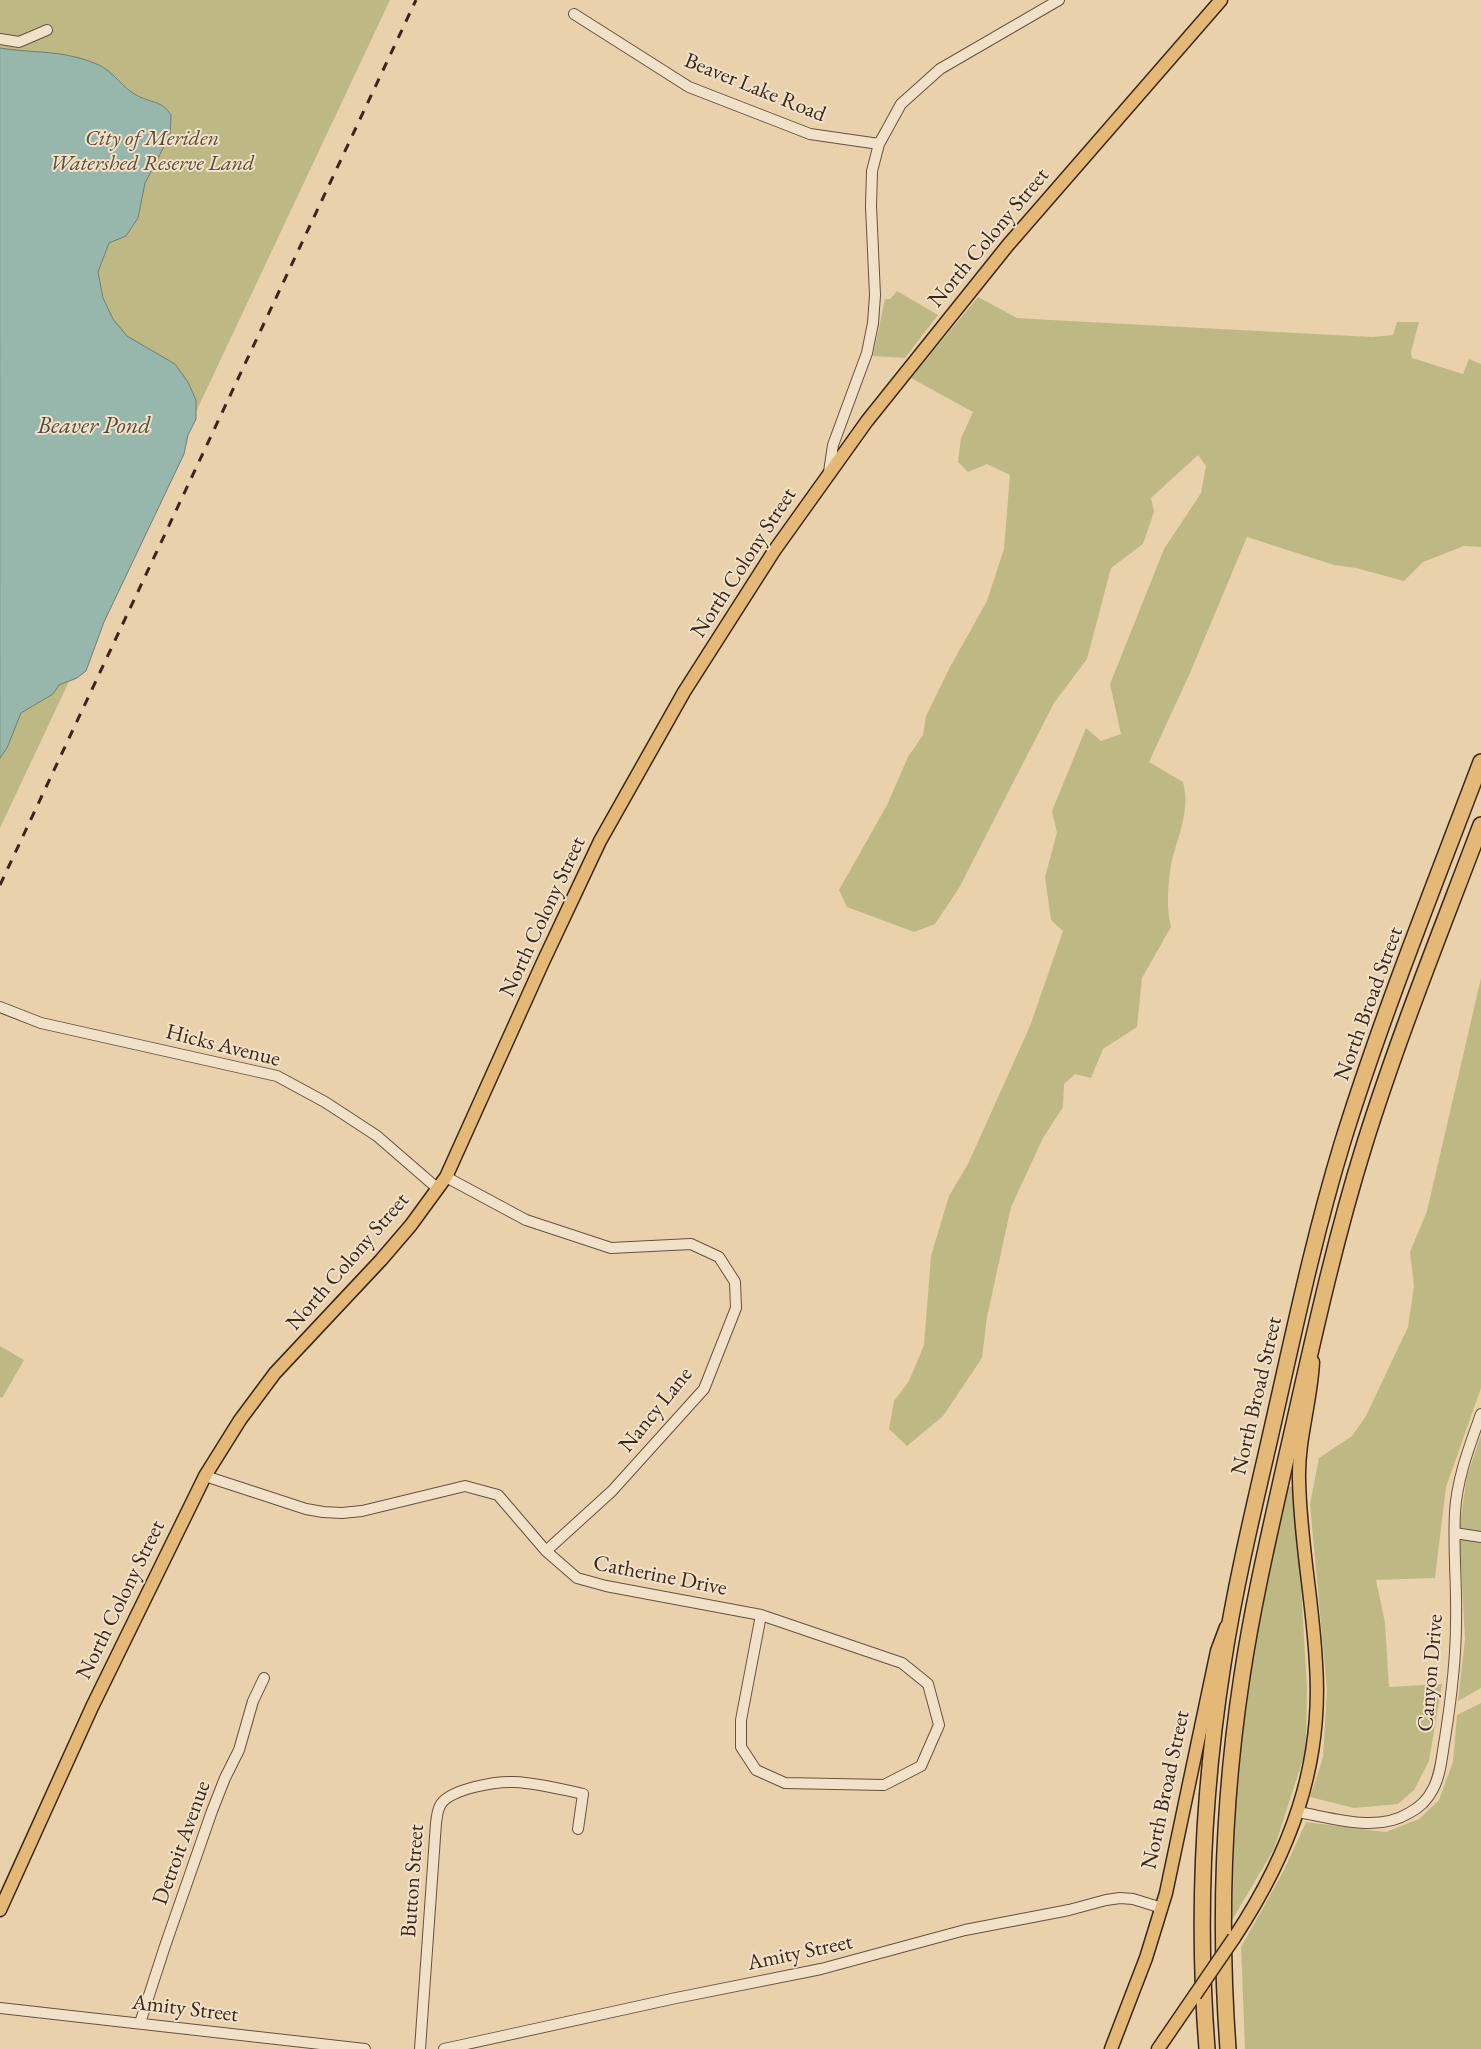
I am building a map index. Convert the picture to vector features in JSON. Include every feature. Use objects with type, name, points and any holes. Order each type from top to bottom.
[{"type":"highway","name":"North Broad Street","points":[[1231,1618],[1293,1332],[1316,1238],[1351,1117],[1407,959],[1481,762]]},
{"type":"highway","name":"North Broad Street","points":[[1313,1340],[1363,1149],[1379,1100],[1481,825]]},
{"type":"highway","points":[[1407,959],[1428,966]]},
{"type":"highway","points":[[1228,2049],[1224,1978],[1223,1890],[1228,1798],[1238,1704],[1259,1580],[1313,1340]]},
{"type":"highway","points":[[1206,2049],[1202,1956],[1205,1832],[1215,1724],[1231,1618]]},
{"type":"main road","name":"North Colony Street","points":[[0,1910],[92,1707],[206,1476],[236,1427],[275,1373],[381,1260],[446,1177],[600,841],[684,692],[774,551],[829,472],[916,358],[1008,245],[1221,0]]},
{"type":"main road","name":"North Broad Street","points":[[1158,2049],[1234,1938],[1267,1883],[1298,1812],[1312,1753],[1317,1700],[1316,1652],[1299,1477],[1301,1445],[1312,1374],[1313,1340]]},
{"type":"main road","name":"North Broad Street","points":[[1111,2049],[1138,1983],[1162,1908],[1177,1848],[1219,1642],[1231,1618]]},
{"type":"street","points":[[829,472],[833,445],[867,353],[873,323],[875,295],[871,206],[872,170],[879,144],[901,104],[940,69],[1059,0]]},
{"type":"street","name":"Beaver Lake Road","points":[[574,14],[689,87],[810,134],[879,144]]},
{"type":"street","points":[[0,39],[19,42],[46,30]]},
{"type":"street","name":"Hicks Avenue","points":[[0,1007],[40,1023],[277,1076],[325,1102],[377,1136],[437,1188]]},
{"type":"street","name":"Nancy Lane","points":[[446,1177],[526,1220],[611,1248],[691,1244],[719,1257],[735,1282],[736,1308],[704,1389],[612,1491],[546,1552]]},
{"type":"street","name":"Canyon Drive","points":[[1298,1812],[1353,1822],[1372,1823],[1392,1820],[1409,1814],[1424,1802],[1433,1790],[1440,1772],[1449,1713],[1456,1644],[1455,1533],[1458,1491],[1481,1414]]},
{"type":"street","name":"Catherine Drive","points":[[206,1476],[306,1509],[323,1512],[362,1511],[465,1486],[498,1495],[546,1552],[577,1578],[606,1586],[761,1615],[902,1663],[928,1684],[939,1725],[922,1766],[884,1784],[785,1783],[756,1770],[741,1748],[741,1720],[761,1615]]},
{"type":"street","points":[[1455,1533],[1481,1537]]},
{"type":"street","name":"Detroit Avenue","points":[[140,2023],[212,1812],[225,1778],[239,1750],[253,1701],[264,1678]]},
{"type":"street","name":"Button Street","points":[[420,2049],[436,1823],[440,1805],[452,1795],[499,1783],[527,1783],[583,1794],[578,1829]]},
{"type":"street","name":"Amity Street","points":[[444,2049],[676,1998],[821,1969],[965,1930],[1069,1910],[1106,1900],[1120,1898],[1162,1908]]},
{"type":"street","name":"Amity Street","points":[[0,2008],[365,2049]]},
{"type":"green space","name":"City of Meriden Watershed Reserve Land","points":[[0,0],[390,0],[0,828]]},
{"type":"green space","points":[[897,291],[938,315],[905,358],[873,356],[885,299],[890,299]]},
{"type":"green space","points":[[978,297],[1017,318],[1051,320],[1372,337],[1393,335],[1397,322],[1419,322],[1411,352],[1412,358],[1463,374],[1469,359],[1481,364],[1481,547],[1464,546],[1423,562],[1404,581],[1356,568],[1334,565],[1247,537],[1190,673],[1149,762],[1183,782],[1185,803],[1182,824],[1171,865],[1168,889],[1171,927],[1142,978],[1137,1027],[1103,1049],[1091,1078],[1075,1074],[1064,1084],[1063,1107],[1043,1138],[1011,1207],[987,1317],[982,1358],[943,1416],[907,1446],[889,1429],[894,1401],[909,1381],[924,1345],[931,1256],[949,1196],[968,1164],[1030,1026],[1063,931],[1051,920],[1045,877],[1057,833],[1052,811],[1086,728],[1101,741],[1121,734],[1110,684],[1164,549],[1201,493],[1206,466],[1198,455],[1151,498],[1154,512],[1143,544],[1111,568],[1087,659],[1054,703],[959,888],[935,924],[914,932],[847,907],[839,890],[887,805],[908,757],[923,735],[926,716],[950,667],[987,601],[1004,549],[1010,475],[987,464],[968,472],[958,462],[961,438],[973,412],[911,378]]},
{"type":"green space","points":[[1481,978],[1481,1388],[1446,1487],[1435,1578],[1376,1580],[1385,1623],[1389,1687],[1442,1684],[1429,1761],[1414,1790],[1398,1804],[1354,1808],[1310,1797],[1323,1757],[1327,1690],[1310,1504],[1319,1458],[1352,1436],[1366,1416],[1408,1327],[1414,1286],[1410,1252],[1427,1211]]},
{"type":"green space","points":[[0,1346],[24,1360],[2,1398],[0,1397]]},
{"type":"green space","points":[[1481,1435],[1481,1688],[1458,1701],[1465,1639],[1459,1529],[1467,1477]]},
{"type":"green space","points":[[1295,1486],[1307,1687],[1306,1750],[1274,1849],[1232,1920],[1236,1787],[1247,1697],[1258,1626],[1280,1522],[1288,1487]]},
{"type":"green space","points":[[1481,1703],[1481,2049],[1245,2049],[1241,1947],[1283,1872],[1306,1822],[1386,1832],[1419,1819],[1439,1800],[1453,1762],[1457,1715]]},
{"type":"water","name":"Beaver Pond","points":[[0,48],[63,54],[101,66],[136,95],[164,107],[171,115],[170,135],[145,183],[138,218],[126,236],[109,243],[98,272],[103,298],[113,319],[127,336],[175,364],[188,382],[196,400],[196,419],[188,435],[184,454],[104,622],[86,671],[77,678],[59,685],[53,694],[21,713],[7,748],[0,758]]},
{"type":"railway","points":[[0,885],[416,0]]}]
